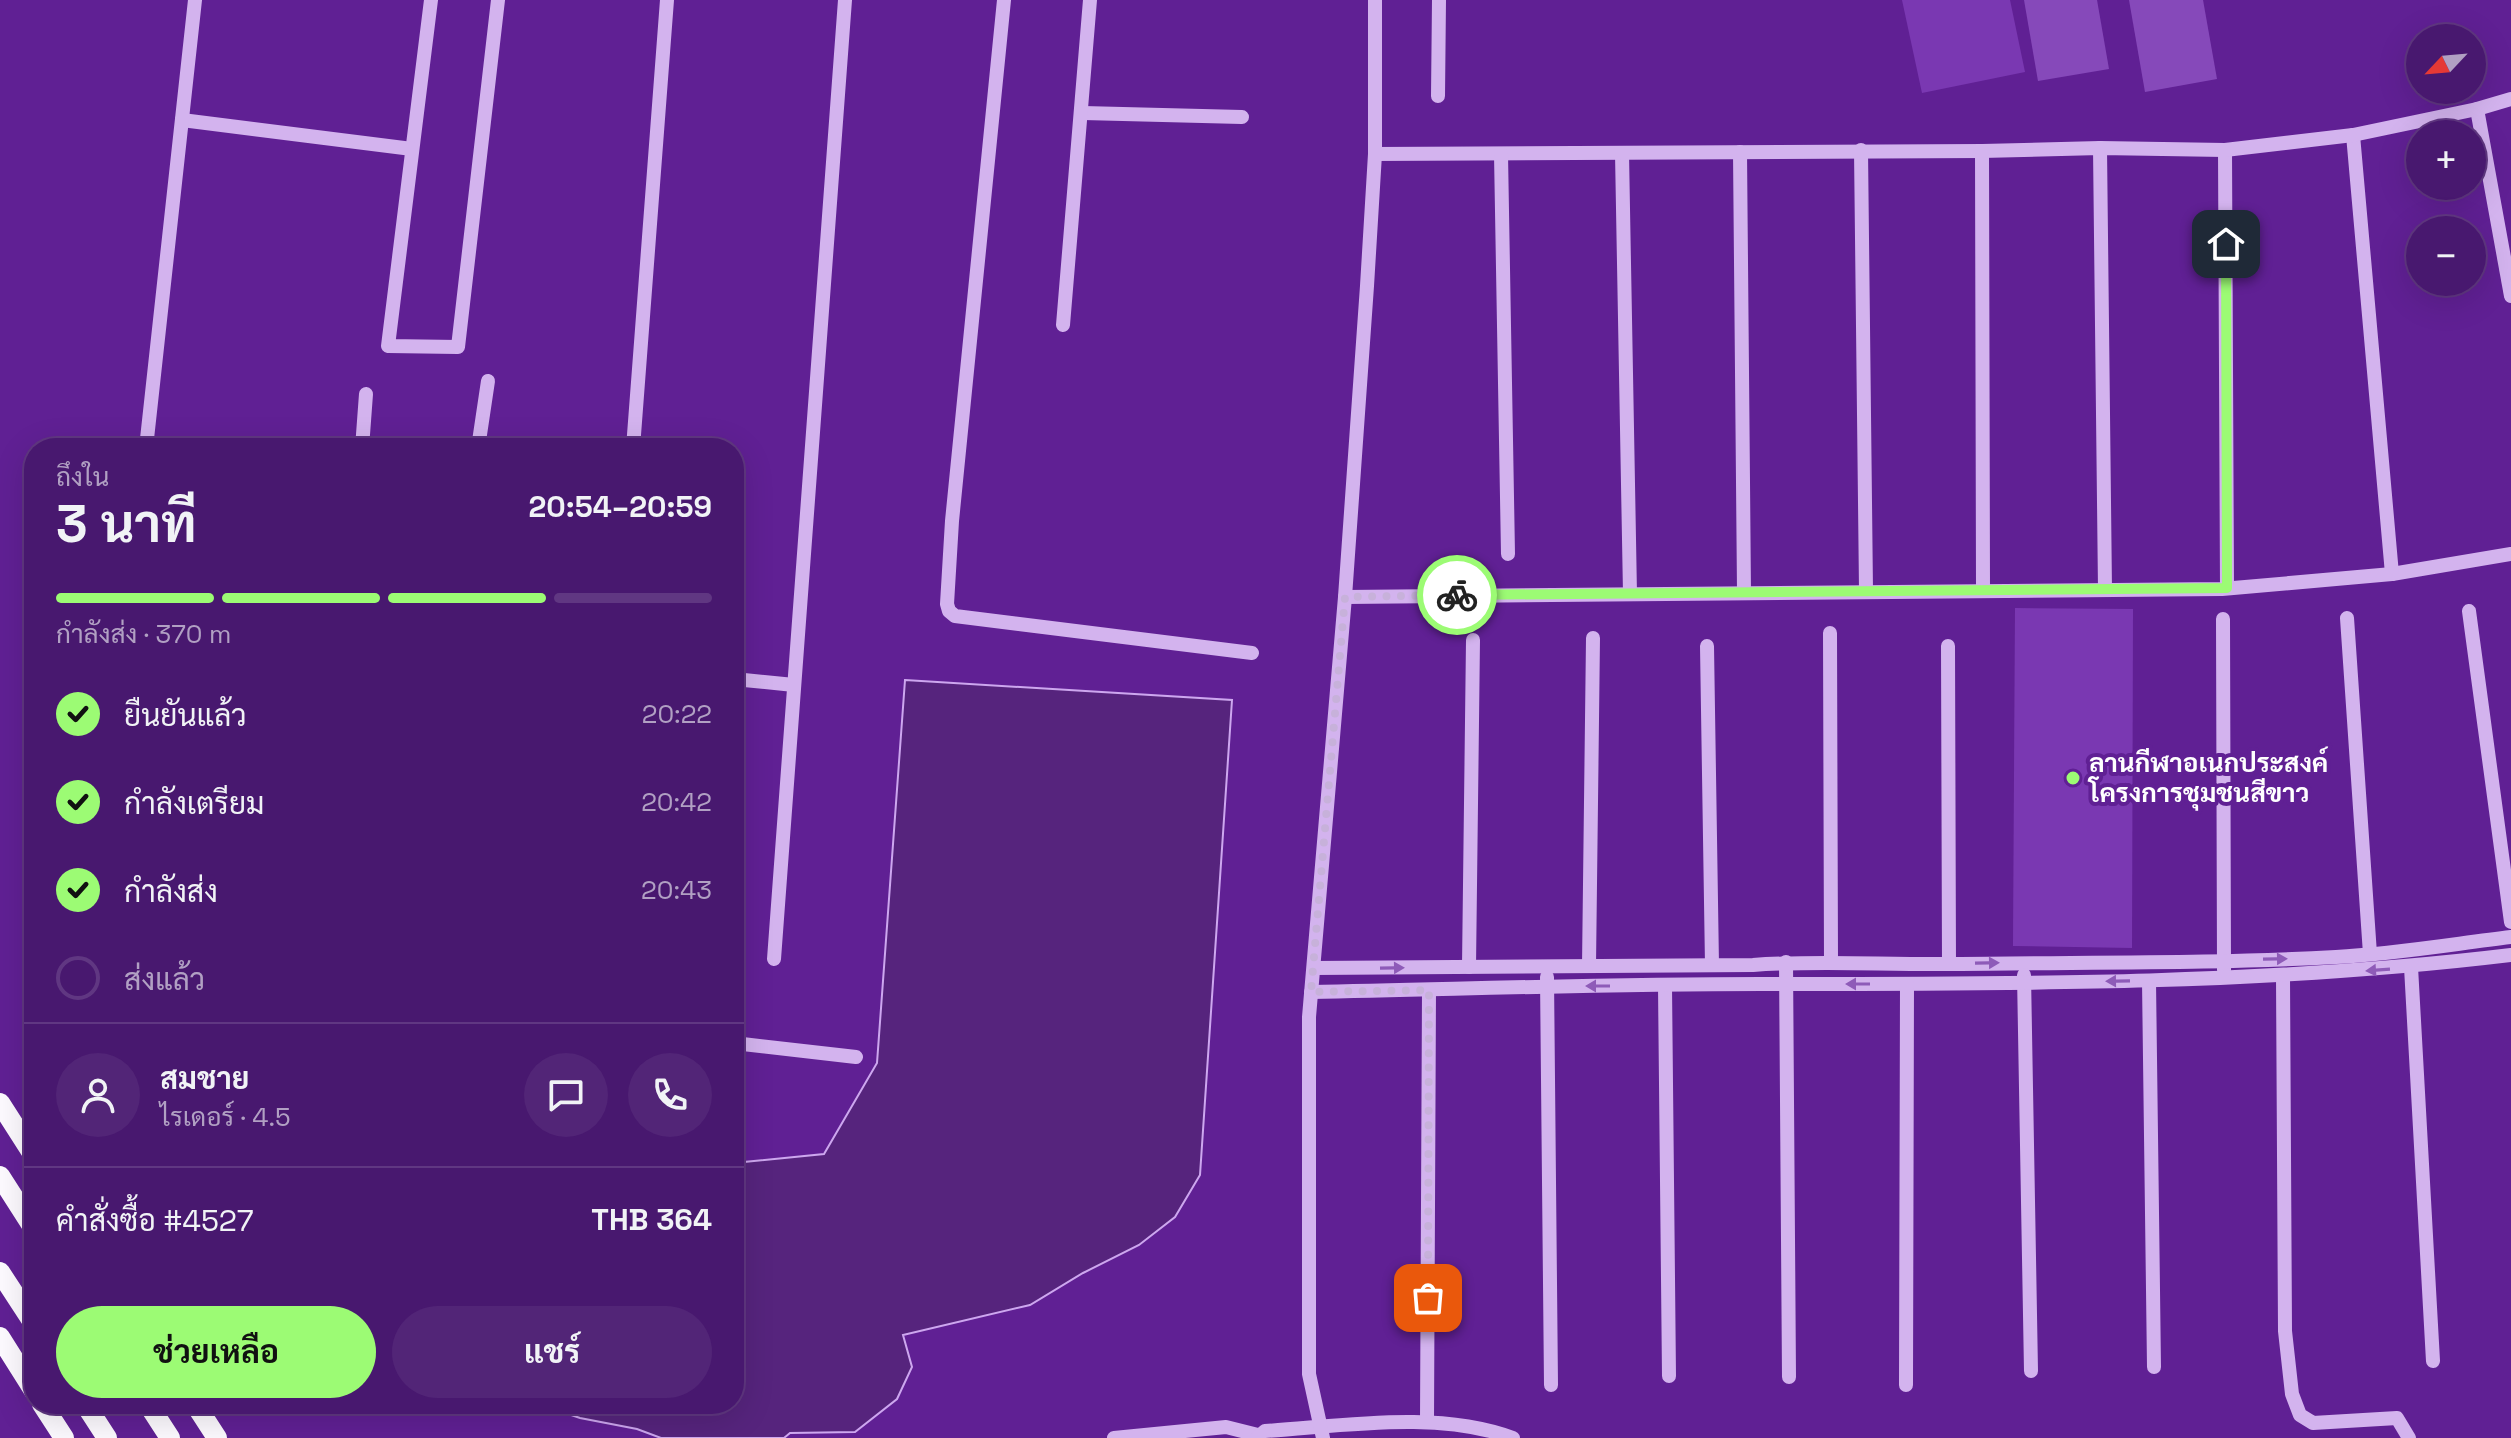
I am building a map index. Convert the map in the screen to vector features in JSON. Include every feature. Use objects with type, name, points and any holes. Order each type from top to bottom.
[{"type":"main road","points":[[0,1103],[24,1142]]},
{"type":"main road","points":[[0,1120],[24,1147]]},
{"type":"main road","points":[[0,1176],[24,1213]]},
{"type":"main road","points":[[0,1272],[24,1309]]},
{"type":"main road","points":[[0,1337],[24,1375]]},
{"type":"main road","points":[[48,1414],[64,1438]]},
{"type":"main road","points":[[91,1414],[107,1438]]},
{"type":"main road","points":[[154,1414],[170,1438]]},
{"type":"main road","points":[[201,1414],[217,1438]]},
{"type":"street","points":[[147,438],[195,0]]},
{"type":"street","points":[[431,0],[388,346],[458,347],[498,0]]},
{"type":"street","points":[[634,438],[667,0]]},
{"type":"street","points":[[774,959],[845,0]]},
{"type":"street","points":[[1004,0],[952,521],[949,611],[955,616],[1252,653]]},
{"type":"street","points":[[1063,325],[1090,0]]},
{"type":"street","points":[[1322,1433],[1309,1374],[1309,1044],[1345,597],[1375,154],[1375,0]]},
{"type":"street","points":[[1438,96],[1439,0]]},
{"type":"street","points":[[1375,154],[2100,148],[2225,150],[2353,135],[2511,99]]},
{"type":"street","points":[[2477,109],[2511,296]]},
{"type":"street","points":[[1083,113],[1242,117]]},
{"type":"street","points":[[182,120],[412,149]]},
{"type":"street","points":[[2353,135],[2392,574]]},
{"type":"street","points":[[2100,148],[2105,590]]},
{"type":"street","points":[[1861,150],[1866,590]]},
{"type":"street","points":[[2225,150],[2227,588]]},
{"type":"street","points":[[1982,151],[1983,590]]},
{"type":"street","points":[[1740,152],[1744,592]]},
{"type":"street","points":[[1622,153],[1630,594]]},
{"type":"street","points":[[1501,154],[1508,554]]},
{"type":"street","points":[[479,438],[488,381]]},
{"type":"street","points":[[363,438],[366,394]]},
{"type":"street","points":[[1345,597],[2227,588],[2392,574],[2511,554]]},
{"type":"street","points":[[2469,611],[2511,922]]},
{"type":"street","points":[[2347,618],[2370,954]]},
{"type":"street","points":[[2223,619],[2225,978]]},
{"type":"street","points":[[1830,633],[1831,962]]},
{"type":"street","points":[[1589,966],[1593,638]]},
{"type":"street","points":[[1469,967],[1473,640]]},
{"type":"street","points":[[1707,646],[1712,965]]},
{"type":"street","points":[[1948,646],[1949,964]]},
{"type":"street","points":[[744,680],[794,685]]},
{"type":"street","points":[[1314,968],[2224,960],[2370,954],[2511,937]]},
{"type":"street","points":[[1311,992],[2283,977],[2511,955]]},
{"type":"street","points":[[1786,962],[1789,1377]]},
{"type":"street","points":[[2024,962],[2031,1371]]},
{"type":"street","points":[[1547,965],[1551,1385]]},
{"type":"street","points":[[2411,967],[2433,1361]]},
{"type":"street","points":[[2283,977],[2285,1331],[2292,1394],[2300,1415],[2313,1423],[2397,1418],[2409,1438]]},
{"type":"street","points":[[2149,981],[2154,1367]]},
{"type":"street","points":[[1906,1385],[1907,984]]},
{"type":"street","points":[[1665,986],[1669,1376]]},
{"type":"street","points":[[1427,1421],[1429,990]]},
{"type":"street","points":[[744,1044],[856,1057]]},
{"type":"street","points":[[1114,1438],[1226,1427],[1258,1437],[1265,1431],[1322,1433],[1427,1421],[1490,1429],[1513,1438]]},
{"type":"shaded area","points":[[1902,0],[2010,0],[2025,72],[1922,93]]},
{"type":"shaded area","name":"ลานกีฬาอเนกประสงค์ โครงการชุมชนสีขาว","points":[[2015,608],[2133,609],[2132,948],[2013,946]]},
{"type":"shaded area","points":[[905,680],[1232,700],[1200,1175],[1175,1217],[1139,1245],[1083,1273],[1030,1305],[903,1335],[912,1367],[897,1399],[855,1432],[790,1433],[784,1438],[661,1438],[637,1429],[568,1414],[744,1414],[744,1162],[824,1154],[877,1063]]},
{"type":"building","points":[[2024,0],[2097,0],[2109,69],[2038,81]]},
{"type":"building","points":[[2129,0],[2203,0],[2217,79],[2145,92]]},
{"type":"way so far","points":[[1428,1298],[1429,990],[1311,992],[1345,597],[1457,595]]},
{"type":"place","name":"ลานกีฬาอเนกประสงค์ โครงการชุมชนสีขาว","points":[[2073,778]]},
{"type":"route","points":[[1457,595],[2227,588],[2226,244]]}]
